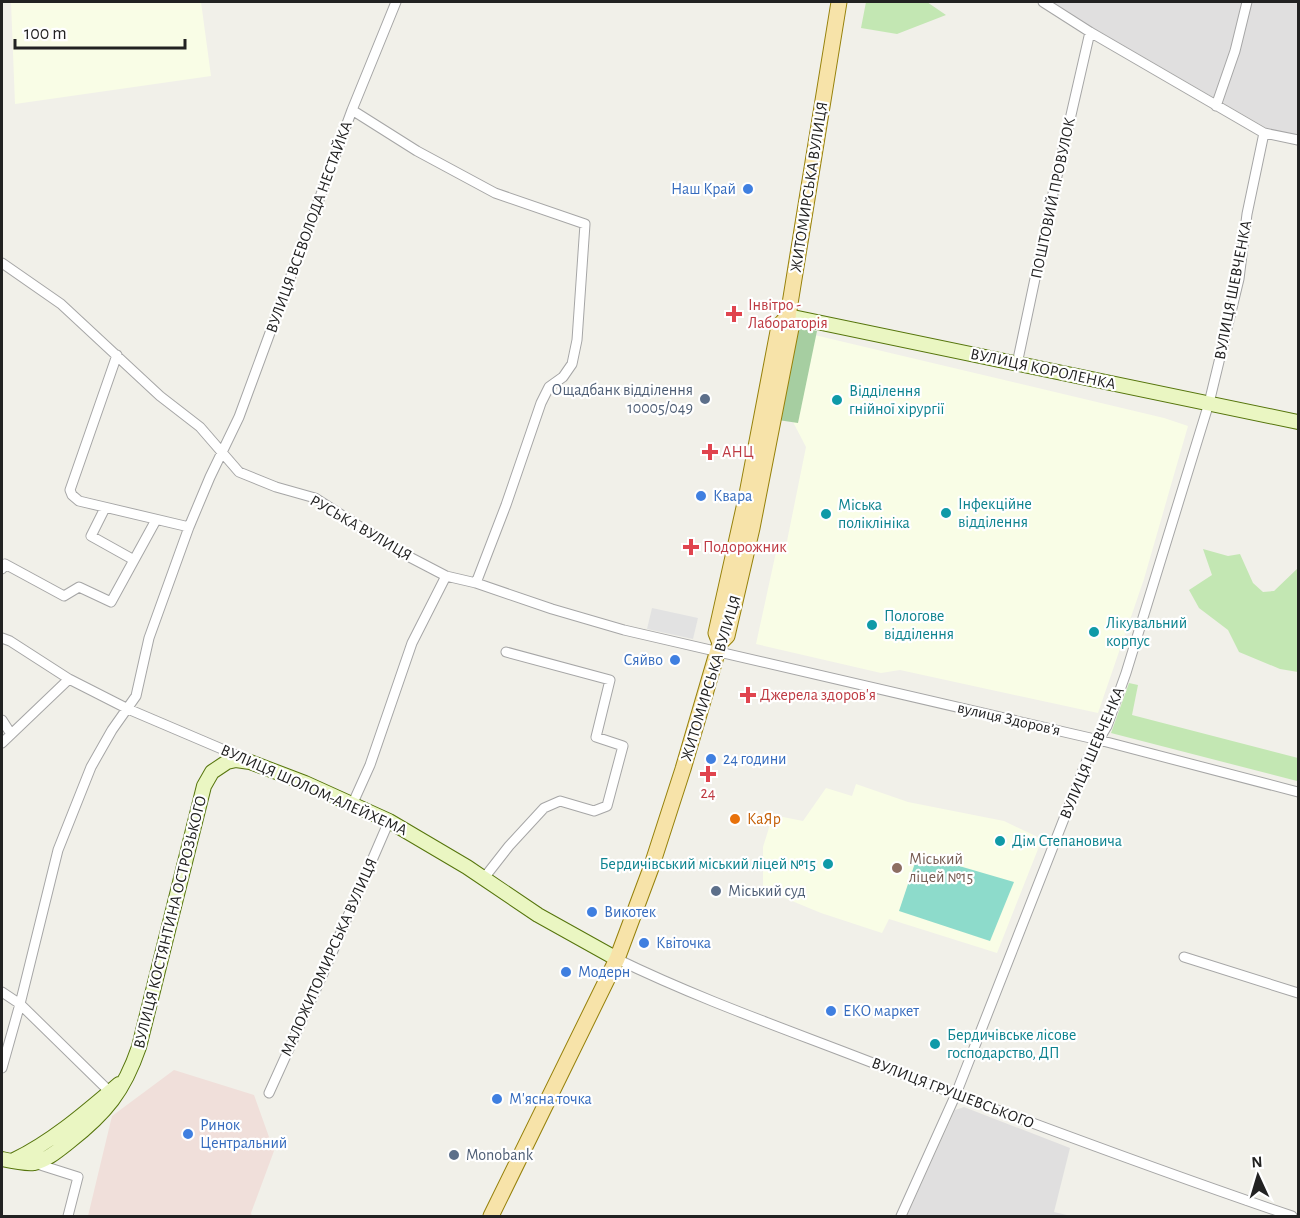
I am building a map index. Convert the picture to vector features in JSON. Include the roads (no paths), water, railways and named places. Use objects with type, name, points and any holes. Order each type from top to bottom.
[{"type":"main road","name":"ЖИТОМИРСЬКА ВУЛИЦЯ","points":[[491,1216],[617,959],[651,867],[719,647],[727,636],[752,528],[791,328],[788,316],[839,2]]},
{"type":"main road","name":"ВУЛИЦЯ КОРОЛЕНКА","points":[[788,316],[1299,422]]},
{"type":"main road","name":"ВУЛИЦЯ КОСТЯНТИНА ОСТРОЗЬКОГО","points":[[34,1163],[62,1148],[89,1126],[115,1098],[132,1068],[204,786],[212,772],[227,762],[250,762]]},
{"type":"main road","name":"ВУЛИЦЯ ШОЛОМ-АЛЕЙХЕМА","points":[[250,762],[389,821],[484,878],[538,915],[617,959]]},
{"type":"main road","points":[[7,1160],[34,1151],[125,1078]]},
{"type":"main road","points":[[7,1160],[34,1163]]},
{"type":"street","name":"ВУЛИЦЯ ВСЕВОЛОДА НЕСТАЙКА","points":[[2,1068],[58,850],[91,767],[112,730],[136,696],[149,638],[189,527],[254,380],[352,110],[396,2]]},
{"type":"street","points":[[1043,2],[1090,32],[1264,133],[1299,140]]},
{"type":"street","points":[[1216,106],[1235,51],[1247,2]]},
{"type":"street","name":"ПОШТОВИЙ ПРОВУЛОК","points":[[1017,364],[1090,32]]},
{"type":"street","points":[[352,110],[417,151],[495,193],[585,224],[577,340],[572,364],[563,377],[549,387],[541,403],[476,583]]},
{"type":"street","name":"ВУЛИЦЯ ШЕВЧЕНКА","points":[[901,1216],[956,1094],[1087,760],[1107,726],[1126,673],[1209,403],[1239,279],[1247,214],[1264,133]]},
{"type":"street","name":"РУСЬКА ВУЛИЦЯ","points":[[2,263],[61,304],[160,396],[200,427],[239,472],[276,487],[315,498],[398,551],[446,576],[476,583],[624,630],[719,647]]},
{"type":"street","points":[[117,356],[70,490],[72,495],[79,501],[189,527]]},
{"type":"street","points":[[105,508],[91,536],[134,560]]},
{"type":"street","points":[[2,569],[5,564],[64,596],[79,587],[111,602],[156,520]]},
{"type":"street","points":[[352,805],[369,765],[412,643],[446,576]]},
{"type":"street","name":"ВУЛИЦЯ ШОЛОМ-АЛЕЙХЕМА","points":[[2,638],[69,679],[128,710],[204,740],[250,762]]},
{"type":"street","name":"вулиця Здоровʼя","points":[[719,647],[1099,740],[1299,792]]},
{"type":"street","points":[[484,878],[509,846],[544,808],[560,801],[594,811],[607,806],[623,746],[596,737],[610,680],[507,652]]},
{"type":"street","points":[[2,743],[69,679]]},
{"type":"street","points":[[2,720],[11,734]]},
{"type":"street","name":"МАЛОЖИТОМИРСЬКА ВУЛИЦЯ","points":[[268,1093],[389,821]]},
{"type":"street","points":[[1184,957],[1299,993]]},
{"type":"street","name":"ВУЛИЦЯ ГРУШЕВСЬКОГО","points":[[617,959],[735,1010],[1166,1174],[1292,1216]]},
{"type":"street","points":[[2,992],[20,1004],[110,1092]]},
{"type":"street","points":[[34,1163],[78,1177],[68,1216]]},
{"type":"place","name":"Наш Край","points":[[748,189]]},
{"type":"place","name":"Інвітро - Лабораторія","points":[[734,314]]},
{"type":"place","name":"Ощадбанк відділення 10005/049","points":[[705,399]]},
{"type":"place","name":"Відділення гнійної хірургії","points":[[837,400]]},
{"type":"place","name":"АНЦ","points":[[710,452]]},
{"type":"place","name":"Квара","points":[[701,496]]},
{"type":"place","name":"Інфекційне відділення","points":[[946,513]]},
{"type":"place","name":"Міська поліклініка","points":[[826,514]]},
{"type":"place","name":"Подорожник","points":[[691,547]]},
{"type":"place","name":"Пологове відділення","points":[[872,625]]},
{"type":"place","name":"Лікувальний корпус","points":[[1094,632]]},
{"type":"place","name":"Сяйво","points":[[675,660]]},
{"type":"place","name":"Джерела здоров'я","points":[[748,695]]},
{"type":"place","name":"24 години","points":[[711,759]]},
{"type":"place","name":"24","points":[[708,774]]},
{"type":"place","name":"КаЯр","points":[[735,819]]},
{"type":"place","name":"Дім Степановича","points":[[1000,841]]},
{"type":"place","name":"Бердичівський міський ліцей №15","points":[[828,864]]},
{"type":"place","name":"Міський ліцей №15","points":[[897,868]]},
{"type":"place","name":"Міський суд","points":[[716,891]]},
{"type":"place","name":"Викотек","points":[[592,912]]},
{"type":"place","name":"Квіточка","points":[[644,943]]},
{"type":"place","name":"Модерн","points":[[566,972]]},
{"type":"place","name":"ЕКО маркет","points":[[831,1011]]},
{"type":"place","name":"Бердичівське лісове господарство, ДП","points":[[935,1044]]},
{"type":"place","name":"М'ясна точка","points":[[497,1099]]},
{"type":"place","name":"Ринок Центральний","points":[[188,1134]]},
{"type":"place","name":"Monobank","points":[[454,1155]]}]
